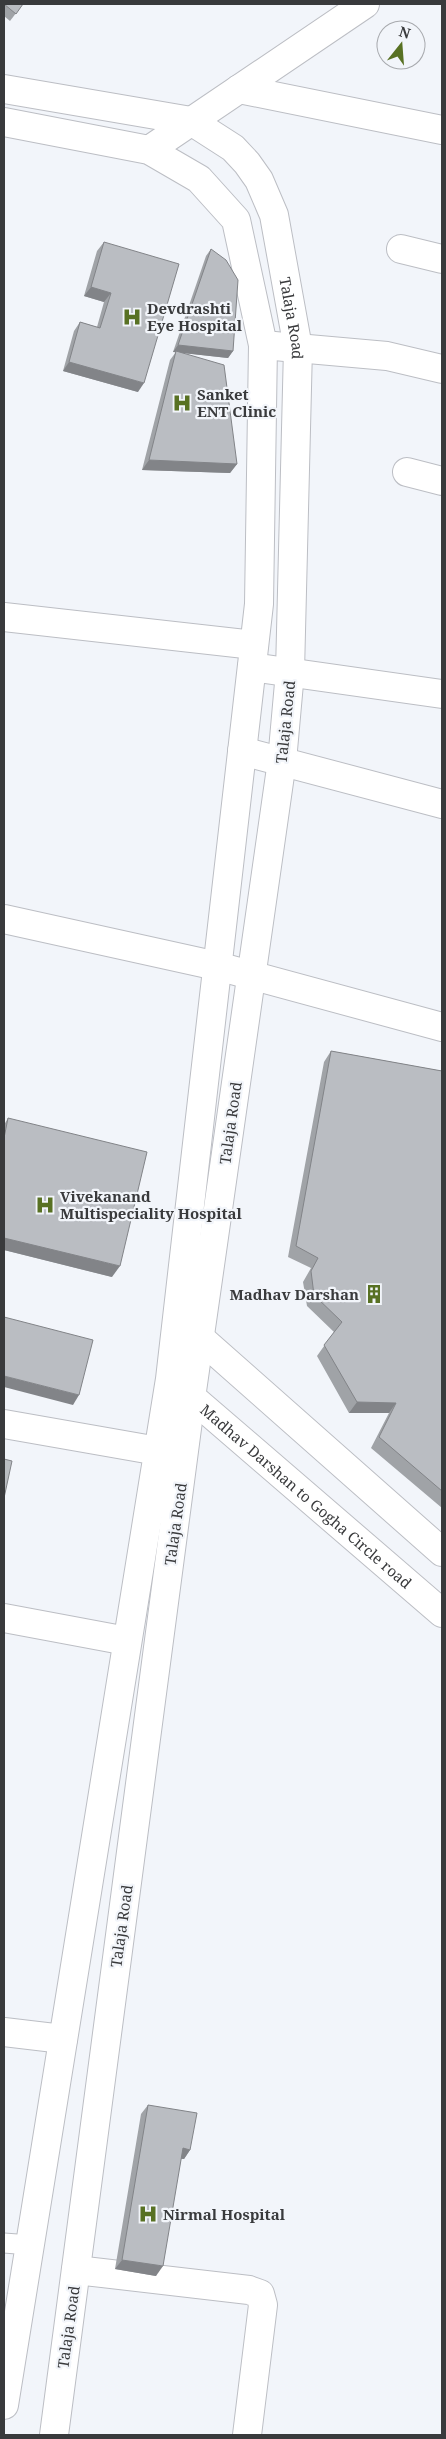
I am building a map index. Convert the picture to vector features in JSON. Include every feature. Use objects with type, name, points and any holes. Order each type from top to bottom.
[{"type":"main road","points":[[149,150],[365,4]]},
{"type":"main road","name":"Talaja Road","points":[[4,89],[191,121],[233,148],[259,180],[274,215],[298,348],[290,672],[282,761],[200,1338],[54,2435]]},
{"type":"main road","points":[[239,89],[442,130]]},
{"type":"main road","name":"Talaja Road","points":[[4,122],[149,150],[198,179],[236,220],[262,346],[259,604],[170,1380],[63,2039],[17,2244],[4,2406]]},
{"type":"main road","points":[[226,208],[259,180]]},
{"type":"main road","points":[[402,249],[442,259]]},
{"type":"main road","points":[[262,346],[387,356],[442,369]]},
{"type":"main road","points":[[407,472],[442,481]]},
{"type":"main road","points":[[4,617],[253,656],[290,672],[442,694]]},
{"type":"main road","points":[[242,750],[442,804]]},
{"type":"main road","points":[[4,919],[217,966],[442,1027]]},
{"type":"main road","points":[[176,1323],[200,1338],[442,1552]]},
{"type":"main road","name":"Madhav Darshan to Gogha Circle road","points":[[170,1380],[442,1613]]},
{"type":"main road","points":[[4,1424],[158,1451]]},
{"type":"main road","points":[[4,1618],[128,1641]]},
{"type":"main road","points":[[4,2032],[63,2039]]},
{"type":"main road","points":[[76,2270],[249,2290],[260,2294],[263,2305],[247,2435]]},
{"type":"building","points":[[4,4],[23,4],[16,14]]},
{"type":"building","points":[[104,242],[179,264],[144,383],[69,362],[80,322],[100,328],[111,293],[91,287]]},
{"type":"building","points":[[211,249],[226,260],[238,280],[233,351],[178,345]]},
{"type":"building","points":[[176,351],[224,365],[237,464],[149,460]]},
{"type":"building","name":"Madhav Darshan","points":[[331,1051],[442,1071],[442,1491],[379,1437],[396,1403],[357,1402],[324,1345],[342,1322],[314,1295],[311,1271],[318,1258],[296,1246]]},
{"type":"building","points":[[8,1118],[147,1152],[120,1266],[4,1238],[4,1138]]},
{"type":"building","points":[[4,1317],[93,1340],[79,1395],[4,1376]]},
{"type":"building","points":[[4,1459],[12,1461],[4,1498]]},
{"type":"building","points":[[148,2105],[197,2113],[190,2150],[183,2148],[163,2266],[122,2260]]},
{"type":"place","name":"Devdrashti Eye Hospital","points":[[132,317]]},
{"type":"place","name":"Sanket ENT Clinic","points":[[182,403]]},
{"type":"place","name":"Vivekanand Multispeciality Hospital","points":[[45,1205]]},
{"type":"place","name":"Madhav Darshan","points":[[374,1294]]},
{"type":"place","name":"Nirmal Hospital","points":[[148,2214]]}]
